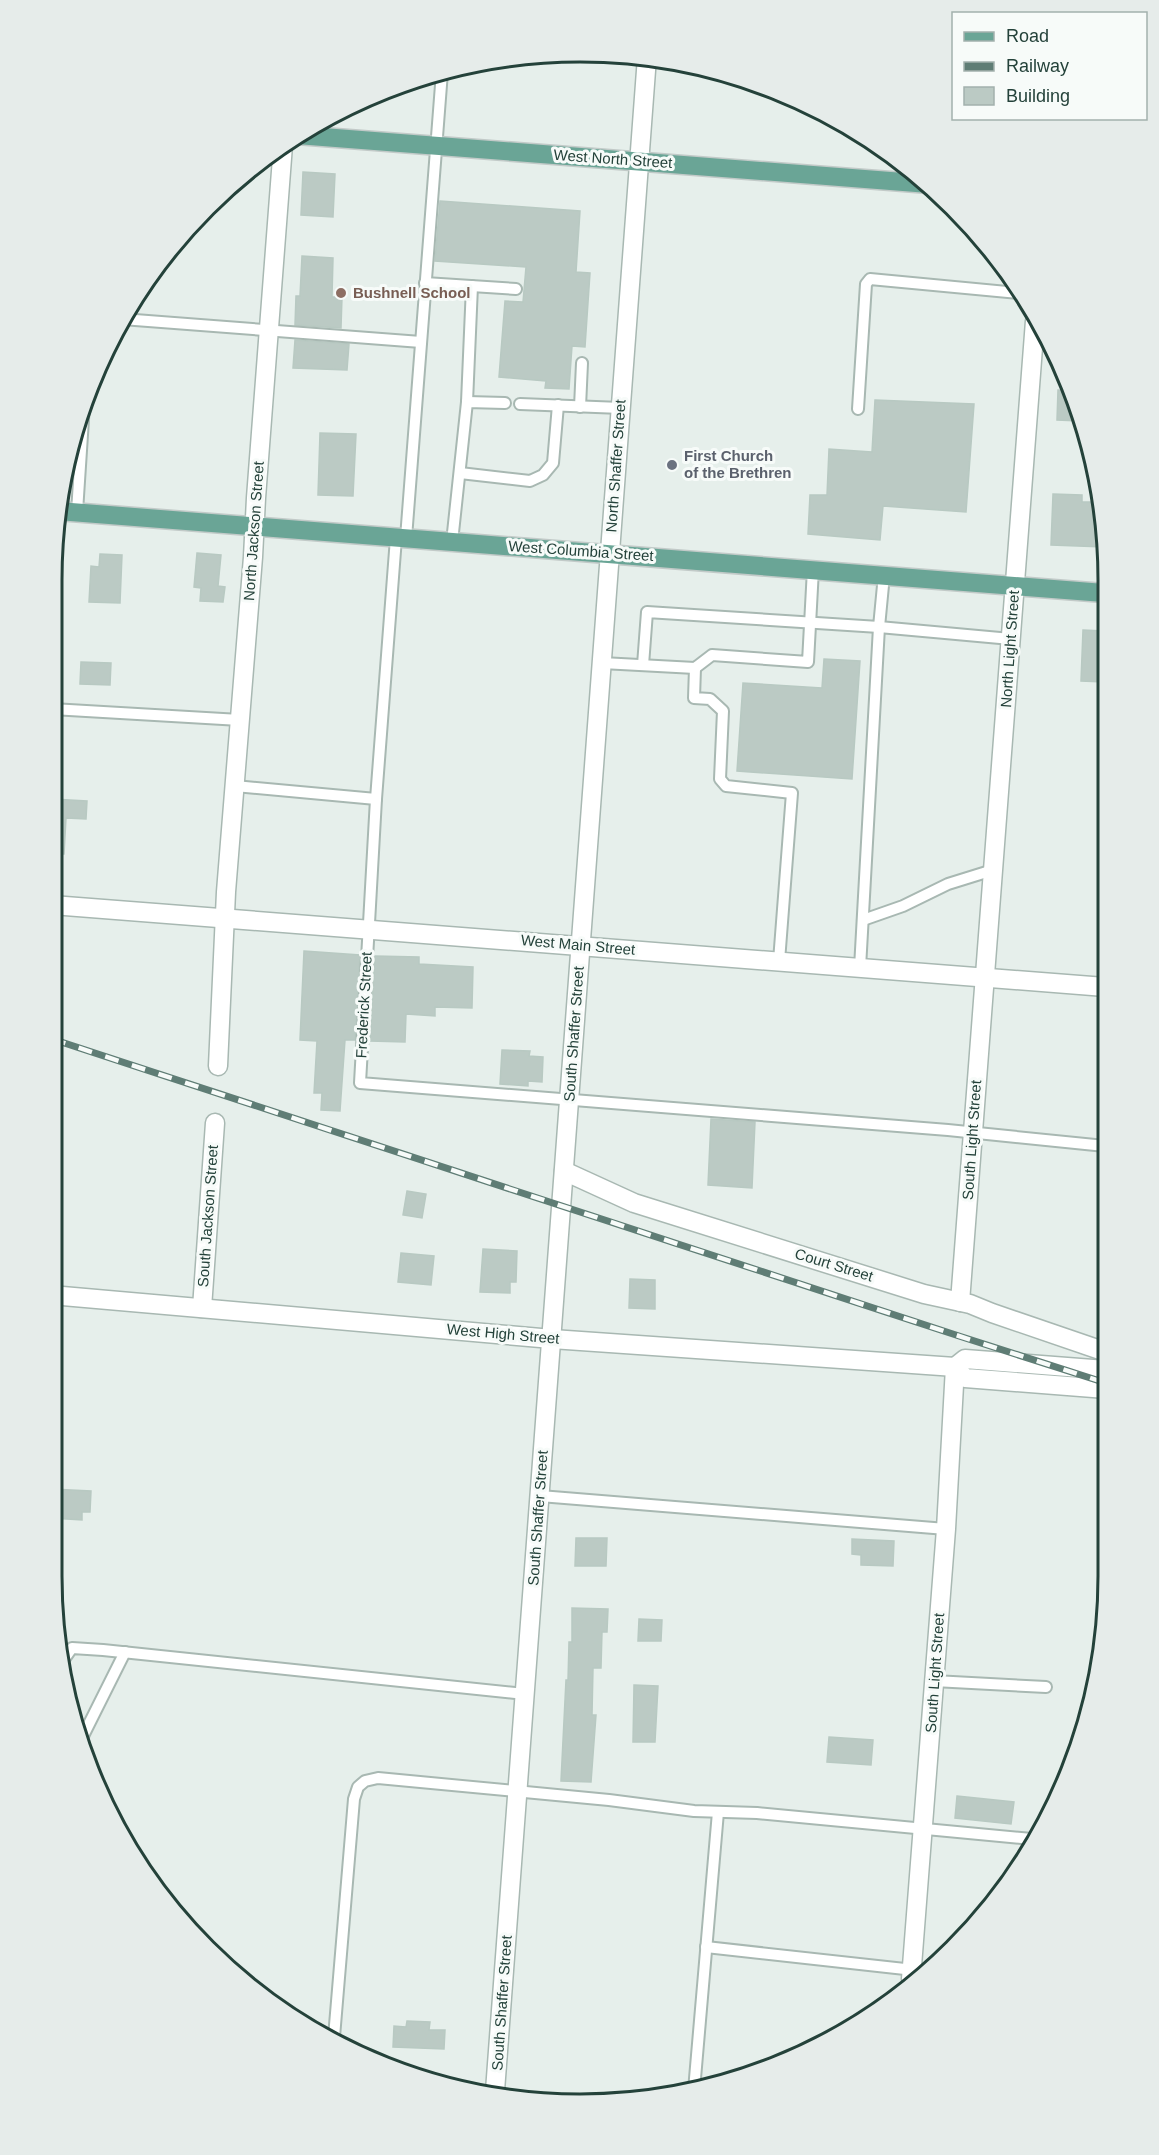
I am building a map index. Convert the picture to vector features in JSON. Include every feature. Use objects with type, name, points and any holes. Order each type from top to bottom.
[{"type":"main road","name":"West North Street","points":[[313,136],[912,183]]},
{"type":"main road","name":"West Columbia Street","points":[[66,511],[1098,593]]},
{"type":"street","name":"North Shaffer Street","points":[[581,945],[645,66]]},
{"type":"street","name":"North Jackson Street","points":[[225,917],[282,156]]},
{"type":"street","name":"North Light Street","points":[[985,978],[1034,332]]},
{"type":"street","name":"West Main Street","points":[[62,906],[1098,986]]},
{"type":"street","points":[[218,1066],[225,917]]},
{"type":"street","name":"South Shaffer Street","points":[[495,2087],[581,945]]},
{"type":"street","name":"South Light Street","points":[[960,1302],[985,978]]},
{"type":"street","name":"South Jackson Street","points":[[202,1308],[215,1123]]},
{"type":"street","name":"Court Street","points":[[564,1171],[634,1203],[924,1294],[960,1302],[1098,1349]]},
{"type":"street","name":"West High Street","points":[[62,1296],[552,1339],[955,1367],[965,1359],[1098,1369]]},
{"type":"street","name":"South Light Street","points":[[915,1970],[955,1367]]},
{"type":"street","name":"West High Street","points":[[955,1367],[965,1378],[1098,1388]]},
{"type":"lane","name":"Frederick Street","points":[[441,80],[421,342],[376,799],[360,1083],[570,1098]]},
{"type":"lane","points":[[858,409],[866,285],[870,279],[1010,292]]},
{"type":"lane","points":[[425,283],[516,289]]},
{"type":"lane","points":[[452,542],[467,402],[472,286]]},
{"type":"lane","points":[[131,320],[421,342]]},
{"type":"lane","points":[[580,406],[582,363]]},
{"type":"lane","points":[[467,402],[505,404]]},
{"type":"lane","points":[[520,404],[621,408]]},
{"type":"lane","points":[[460,473],[530,481],[543,475],[553,463],[558,405]]},
{"type":"lane","points":[[77,512],[82,436]]},
{"type":"lane","points":[[602,663],[695,668],[712,655],[808,662],[813,569]]},
{"type":"lane","points":[[860,968],[879,627],[884,575]]},
{"type":"lane","points":[[644,665],[648,612],[879,627],[1011,639]]},
{"type":"lane","points":[[695,668],[694,698],[710,699],[723,711],[720,779],[726,786],[792,793],[779,961]]},
{"type":"lane","points":[[62,710],[240,720]]},
{"type":"lane","points":[[235,786],[376,799]]},
{"type":"lane","points":[[863,920],[903,906],[948,884],[993,870]]},
{"type":"lane","points":[[570,1098],[973,1132],[1098,1145]]},
{"type":"lane","points":[[540,1496],[946,1529]]},
{"type":"lane","points":[[68,1654],[72,1648],[125,1652],[525,1694]]},
{"type":"lane","points":[[86,1731],[125,1652]]},
{"type":"lane","points":[[934,1681],[1046,1687]]},
{"type":"lane","points":[[334,2032],[354,1799],[358,1787],[365,1781],[378,1778],[718,1812],[757,1813],[1026,1838]]},
{"type":"lane","points":[[695,2081],[718,1812]]},
{"type":"lane","points":[[706,1947],[911,1973]]},
{"type":"building","points":[[303,172],[335,174],[333,217],[301,215]]},
{"type":"building","points":[[440,201],[580,211],[576,272],[590,273],[585,347],[572,346],[569,389],[545,388],[546,381],[499,377],[505,301],[523,302],[526,267],[435,261]]},
{"type":"building","points":[[302,256],[333,258],[332,297],[342,297],[341,328],[295,325],[296,296],[300,296]]},
{"type":"building","points":[[295,340],[349,344],[347,370],[293,368]]},
{"type":"building","points":[[1058,390],[1061,390],[1072,421],[1057,420]]},
{"type":"building","points":[[875,400],[974,404],[966,512],[883,506],[880,540],[808,534],[810,495],[827,495],[829,449],[872,452]]},
{"type":"building","points":[[320,433],[356,434],[353,496],[318,495]]},
{"type":"building","points":[[1053,494],[1082,495],[1082,502],[1092,502],[1096,547],[1051,545]]},
{"type":"building","points":[[197,553],[221,555],[218,586],[225,587],[223,602],[200,601],[201,588],[194,587]]},
{"type":"building","points":[[100,554],[122,555],[120,603],[89,602],[91,566],[99,567]]},
{"type":"building","points":[[1083,630],[1098,631],[1098,682],[1081,681]]},
{"type":"building","points":[[824,659],[860,661],[852,779],[737,771],[743,683],[822,688]]},
{"type":"building","points":[[81,662],[111,663],[110,685],[80,684]]},
{"type":"building","points":[[62,800],[87,801],[86,819],[66,818],[64,854],[62,854]]},
{"type":"building","points":[[304,951],[360,955],[355,1040],[345,1040],[340,1111],[321,1110],[322,1093],[314,1093],[317,1041],[300,1040]]},
{"type":"building","points":[[375,956],[419,957],[419,964],[473,967],[472,1008],[435,1007],[435,1016],[406,1014],[405,1042],[370,1041]]},
{"type":"building","points":[[502,1050],[530,1051],[529,1056],[543,1057],[542,1082],[528,1081],[528,1086],[500,1084]]},
{"type":"building","points":[[711,1119],[755,1122],[752,1188],[708,1185]]},
{"type":"building","points":[[407,1191],[426,1194],[422,1218],[403,1215]]},
{"type":"building","points":[[483,1249],[517,1251],[516,1282],[510,1282],[510,1293],[480,1292]]},
{"type":"building","points":[[401,1253],[434,1256],[431,1285],[398,1282]]},
{"type":"building","points":[[630,1279],[655,1280],[655,1309],[629,1308]]},
{"type":"building","points":[[62,1490],[91,1491],[90,1512],[82,1512],[82,1520],[62,1519]]},
{"type":"building","points":[[576,1538],[607,1538],[606,1566],[575,1566]]},
{"type":"building","points":[[852,1539],[894,1541],[893,1566],[861,1565],[861,1555],[852,1554]]},
{"type":"building","points":[[572,1608],[608,1609],[607,1632],[602,1632],[601,1668],[593,1668],[592,1715],[596,1715],[591,1782],[561,1781],[569,1642],[572,1642]]},
{"type":"building","points":[[639,1619],[662,1620],[661,1641],[638,1641]]},
{"type":"building","points":[[634,1685],[658,1686],[655,1742],[633,1742]]},
{"type":"building","points":[[829,1737],[873,1740],[871,1765],[827,1762]]},
{"type":"building","points":[[957,1796],[1014,1802],[1011,1824],[955,1818]]},
{"type":"building","points":[[407,2021],[430,2022],[429,2030],[445,2030],[444,2049],[393,2047],[394,2026],[406,2027]]},
{"type":"railway","points":[[62,1042],[1098,1380]]},
{"type":"place","name":"Bushnell School","points":[[341,293]]},
{"type":"place","name":"First Church of the Brethren","points":[[672,465]]}]
